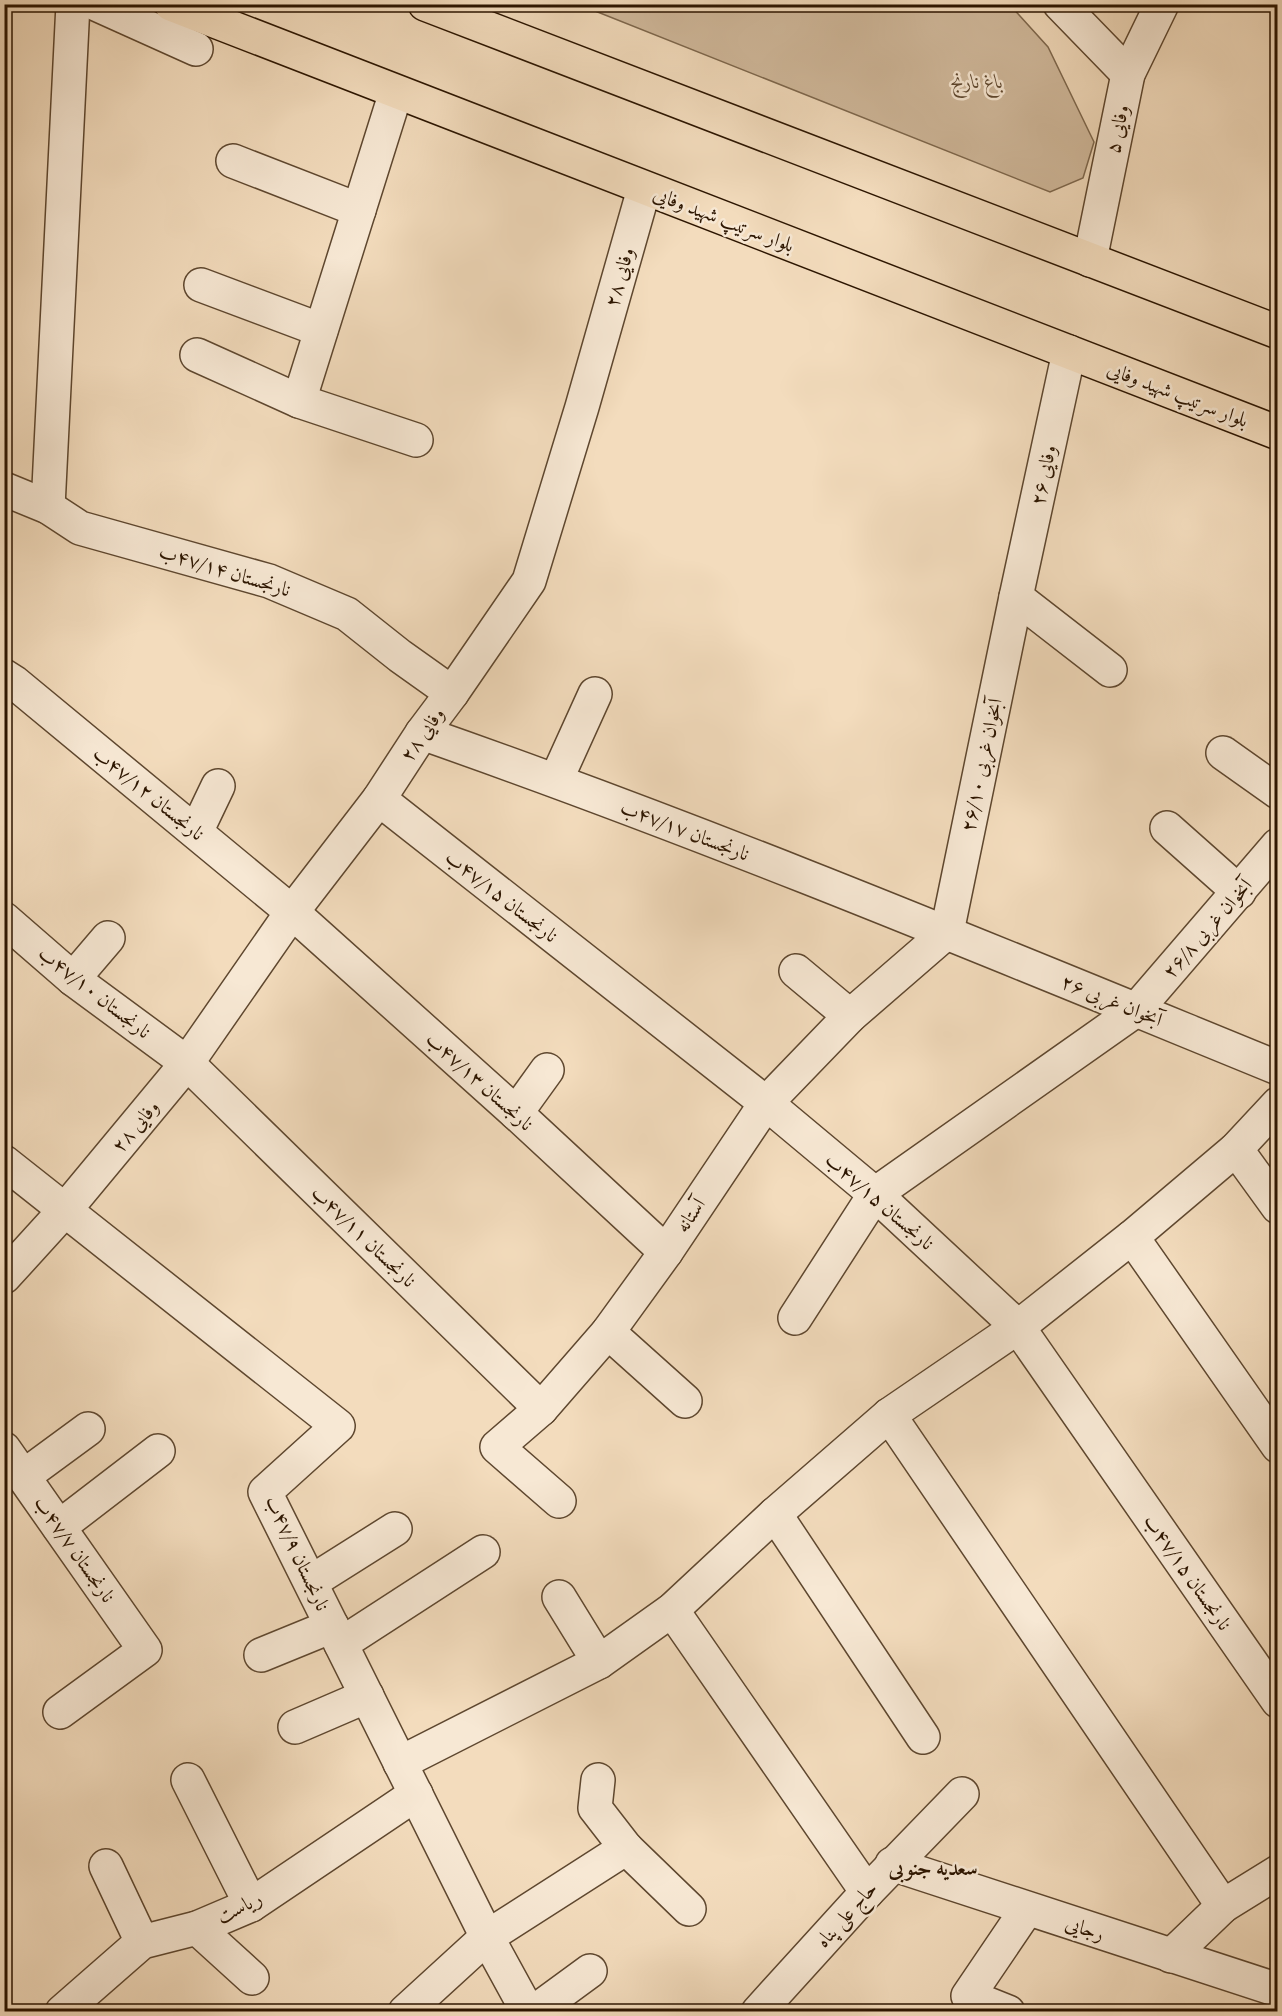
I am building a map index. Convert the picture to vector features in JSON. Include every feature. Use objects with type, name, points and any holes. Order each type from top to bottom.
[{"type":"main road","name":"بلوار سرتیپ شهید وفایی","points":[[171,4],[1278,433]]},
{"type":"main road","points":[[425,4],[1278,332]]},
{"type":"street","points":[[48,507],[73,4]]},
{"type":"street","points":[[96,4],[196,49]]},
{"type":"street","points":[[1060,4],[1128,74]]},
{"type":"street","name":"وفایی ۵","points":[[1090,260],[1128,74],[1162,4]]},
{"type":"street","points":[[299,401],[396,92]]},
{"type":"street","points":[[233,161],[359,210]]},
{"type":"street","name":"وفایی ۲۸","points":[[4,1277],[65,1210],[187,1063],[292,912],[379,799],[422,733],[529,581],[582,407],[644,189]]},
{"type":"street","points":[[201,285],[321,330]]},
{"type":"street","name":"وفایی ۲۶","points":[[1016,597],[1069,352]]},
{"type":"street","points":[[197,355],[299,401],[416,440]]},
{"type":"street","name":"نارنجستان ۴۷/۱۴ب","points":[[4,489],[48,507],[80,528],[269,580],[347,614],[452,693]]},
{"type":"street","points":[[1016,597],[1110,670]]},
{"type":"street","name":"آبخوان غربی ۲۶/۱۰","points":[[946,932],[1016,597]]},
{"type":"street","name":"نارنجستان ۴۷/۱۲ب","points":[[4,676],[292,912]]},
{"type":"street","points":[[556,780],[595,694]]},
{"type":"street","name":"نارنجستان ۴۷/۱۷ب","points":[[422,733],[556,780],[946,932]]},
{"type":"street","points":[[1223,753],[1278,792]]},
{"type":"street","points":[[196,832],[219,786]]},
{"type":"street","name":"نارنجستان ۴۷/۱۵ب","points":[[379,799],[766,1103],[875,1194],[1018,1327],[1278,1701]]},
{"type":"street","points":[[1167,828],[1239,892]]},
{"type":"street","name":"آبخوان غربی ۲۶/۸","points":[[875,1194],[1136,1010],[1278,845]]},
{"type":"street","name":"نارنجستان ۴۷/۱۳ب","points":[[292,912],[516,1113],[666,1252]]},
{"type":"street","name":"نارنجستان ۴۷/۱۰ب","points":[[4,919],[73,979],[187,1063]]},
{"type":"street","name":"آبخوان غربی ۲۶","points":[[946,932],[1278,1068]]},
{"type":"street","name":"آستانه","points":[[559,1501],[498,1447],[541,1409],[608,1332],[666,1252],[766,1103],[850,1017],[946,932]]},
{"type":"street","points":[[73,979],[108,938]]},
{"type":"street","points":[[796,971],[850,1017]]},
{"type":"street","name":"نارنجستان ۴۷/۱۱ب","points":[[187,1063],[541,1409]]},
{"type":"street","points":[[516,1113],[547,1070]]},
{"type":"street","points":[[400,1763],[599,1662],[672,1610],[775,1514],[889,1415],[1018,1327],[1132,1237],[1236,1149],[1278,1104]]},
{"type":"street","points":[[1236,1149],[1278,1207]]},
{"type":"street","points":[[4,1162],[65,1210]]},
{"type":"street","points":[[795,1318],[875,1194]]},
{"type":"street","name":"نارنجستان ۴۷/۹ب","points":[[65,1210],[338,1426],[266,1492],[400,1763],[528,2012]]},
{"type":"street","points":[[1132,1237],[1278,1446]]},
{"type":"street","points":[[608,1332],[685,1401]]},
{"type":"street","points":[[889,1415],[1223,1906]]},
{"type":"street","points":[[24,1476],[88,1429]]},
{"type":"street","name":"نارنجستان ۴۷/۷ب","points":[[4,1449],[145,1650],[60,1712]]},
{"type":"street","points":[[59,1527],[158,1451]]},
{"type":"street","points":[[775,1514],[923,1737]]},
{"type":"street","points":[[311,1582],[395,1529]]},
{"type":"street","points":[[261,1655],[337,1635],[483,1552]]},
{"type":"street","points":[[559,1598],[599,1662]]},
{"type":"street","points":[[672,1610],[867,1892]]},
{"type":"street","points":[[295,1727],[367,1696]]},
{"type":"street","points":[[188,1780],[251,1905]]},
{"type":"street","points":[[598,1780],[595,1808],[626,1848],[689,1909]]},
{"type":"street","name":"ریاست","points":[[62,2012],[142,1942],[197,1928],[251,1905],[416,1794]]},
{"type":"street","name":"حاج علی پناه","points":[[758,2012],[892,1864],[962,1794]]},
{"type":"street","points":[[405,2012],[488,1937],[626,1848]]},
{"type":"street","name":"رجایی","points":[[892,1864],[1278,1990]]},
{"type":"street","points":[[106,1866],[142,1942]]},
{"type":"street","points":[[1171,1956],[1223,1906],[1278,1872]]},
{"type":"street","points":[[1008,2012],[968,1996],[1027,1909]]},
{"type":"street","points":[[197,1928],[252,1978]]},
{"type":"street","points":[[534,2012],[590,1971]]},
{"type":"green space","name":"باغ نارنج","points":[[580,5],[1010,5],[1048,47],[1094,142],[1083,178],[1050,192]]},
{"type":"district","name":"سعدیه جنوبی","points":[[933,1868]]}]
